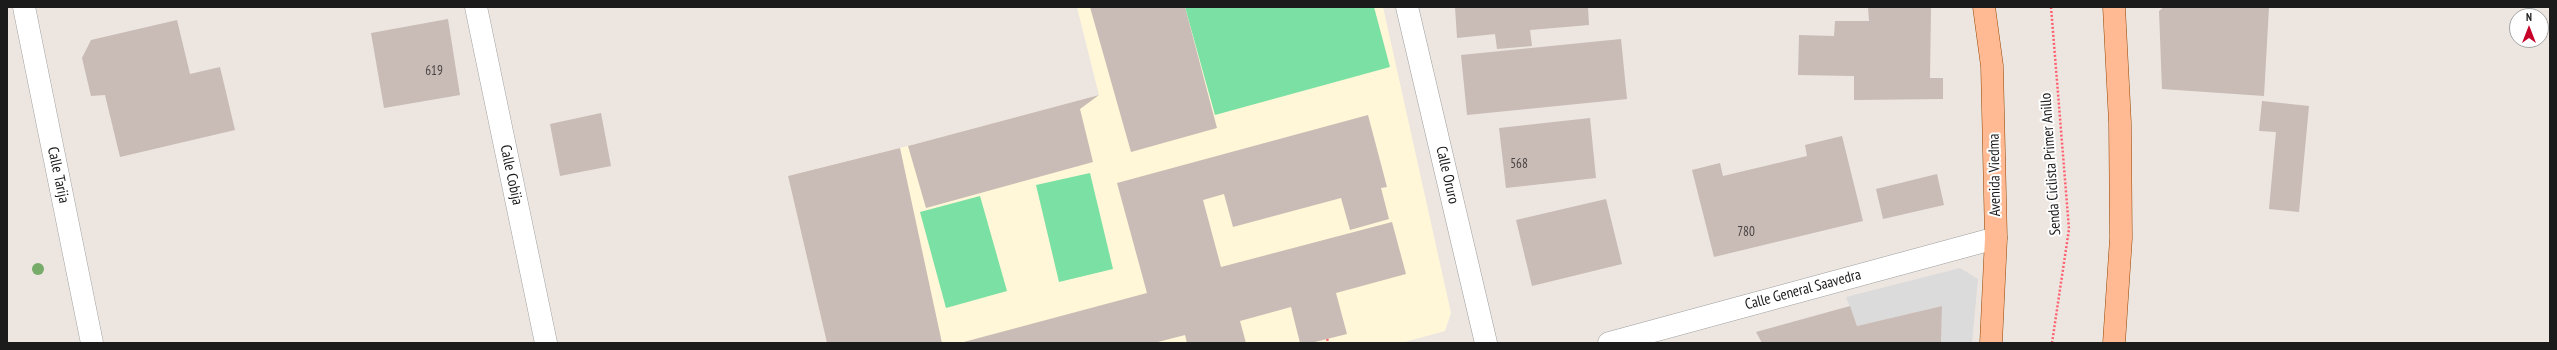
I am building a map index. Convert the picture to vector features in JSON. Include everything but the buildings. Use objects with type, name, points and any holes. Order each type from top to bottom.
[{"type":"main road","name":"Avenida Viedma","points":[[1984,7],[1992,66],[1996,238],[1991,343]]},
{"type":"main road","points":[[2114,343],[2121,238],[2120,123],[2115,10]]},
{"type":"street","name":"Calle Tarija","points":[[24,7],[92,343]]},
{"type":"street","name":"Calle Cobija","points":[[476,7],[546,343]]},
{"type":"street","name":"Calle Oruro","points":[[1407,7],[1486,343]]},
{"type":"street","name":"Calle General Saavedra","points":[[1609,343],[1996,238]]},
{"type":"path","name":"Senda Ciclista Primer Anillo","points":[[2050,7],[2069,229],[2052,343]]},
{"type":"path","points":[[1327,339],[1329,343]]},
{"type":"shaded area","points":[[1077,7],[1383,7],[1451,313],[1445,331],[1401,343],[827,343],[788,176],[908,146],[1099,95]]},
{"type":"shaded area","points":[[1960,268],[1978,279],[1972,343],[1941,343],[1942,306],[1857,326],[1846,297]]},
{"type":"green space","points":[[1185,7],[1374,7],[1390,67],[1215,115]]},
{"type":"green space","points":[[1090,173],[1113,269],[1059,282],[1036,185]]},
{"type":"green space","points":[[980,196],[1007,291],[946,308],[920,212]]}]
